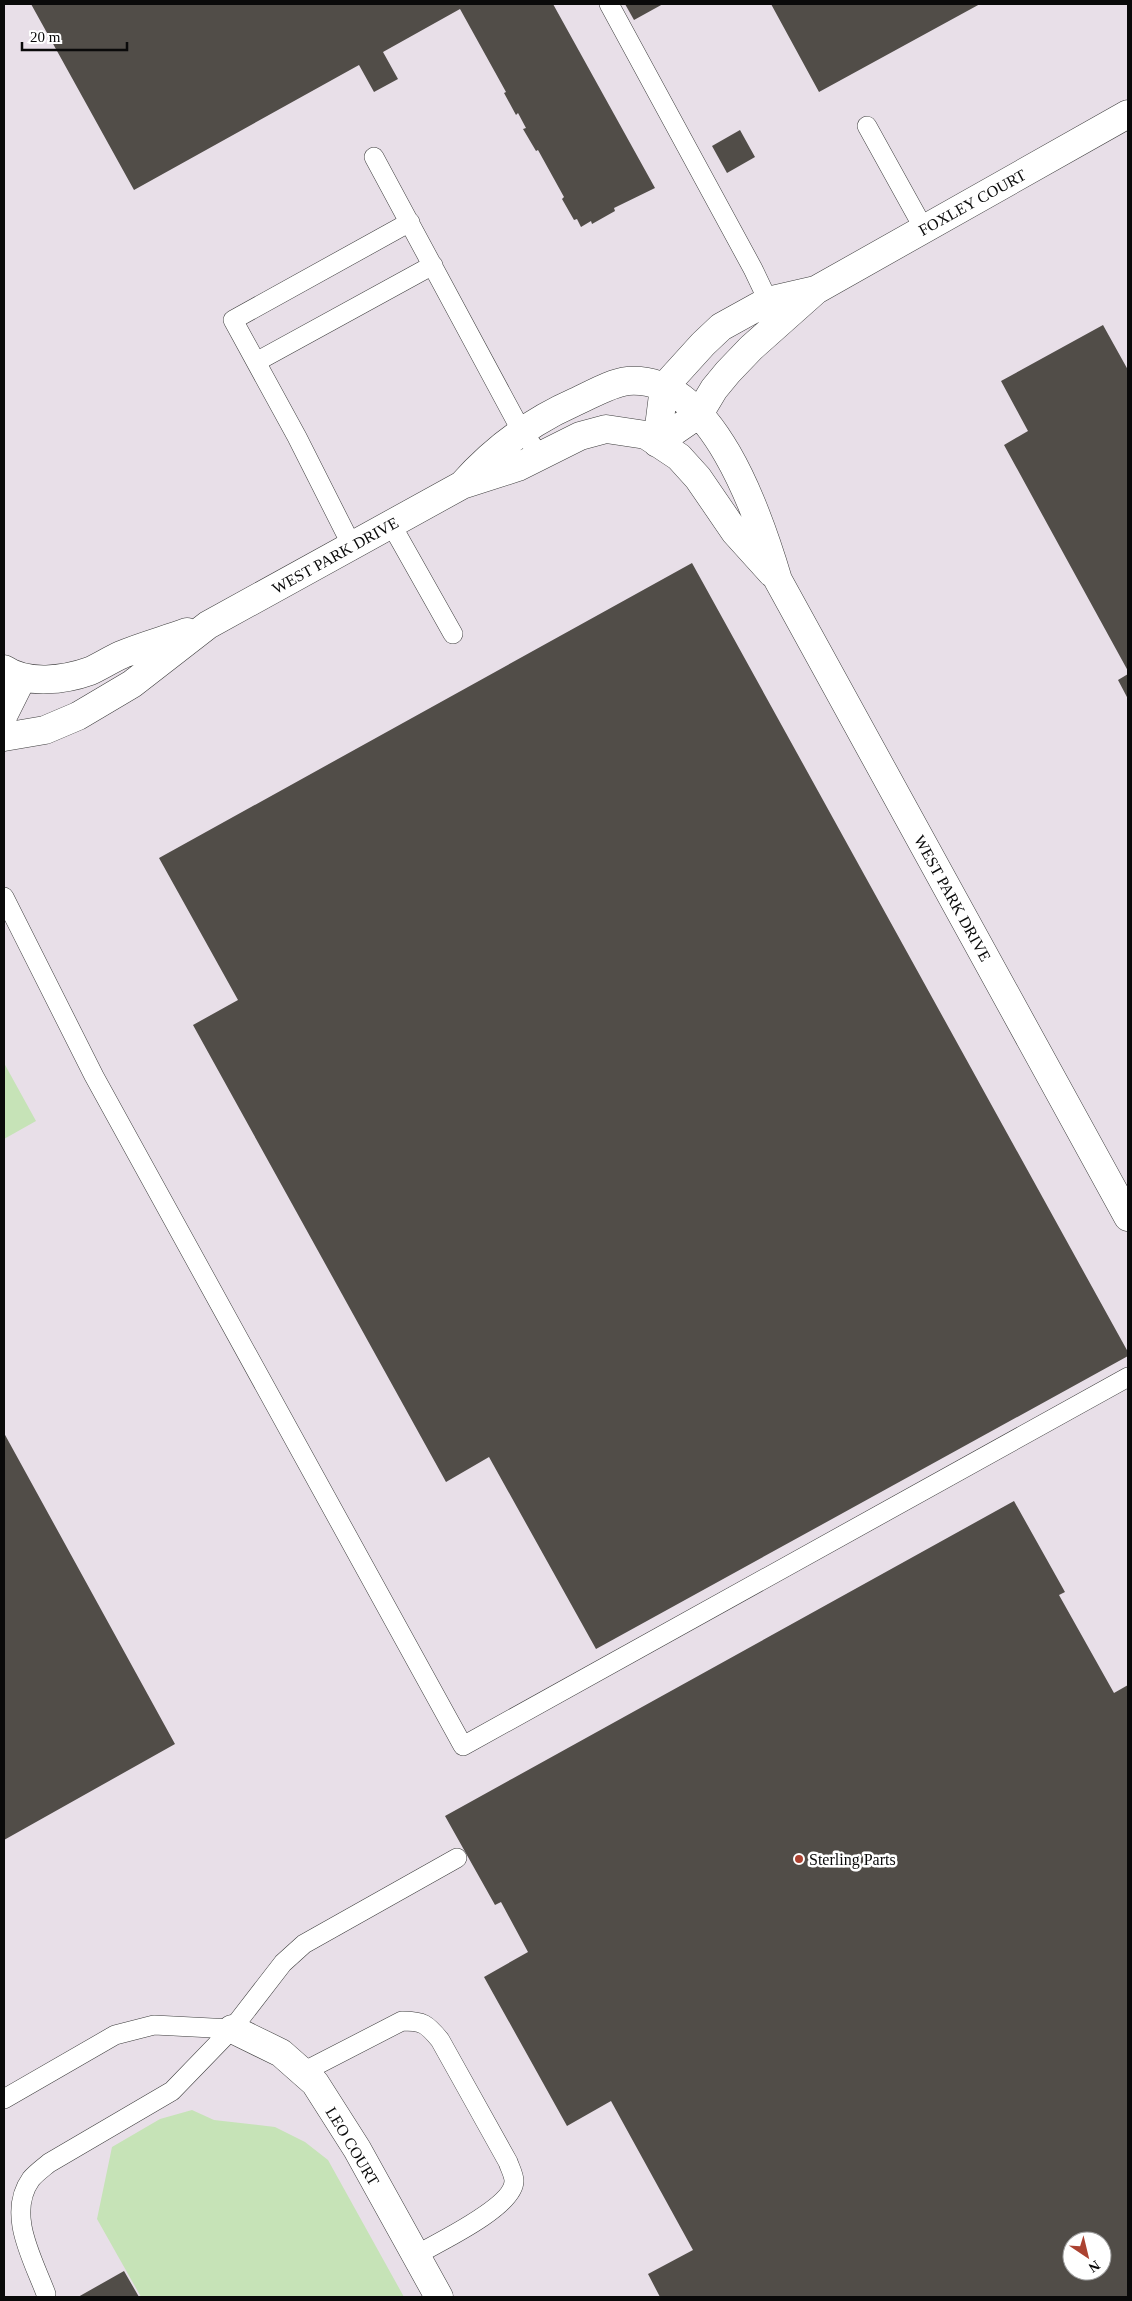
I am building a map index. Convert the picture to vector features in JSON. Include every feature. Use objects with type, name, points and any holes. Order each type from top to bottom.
[{"type":"street","name":"FOXLEY COURT","points":[[664,387],[720,327],[774,312],[1128,114]]},
{"type":"street","name":"FOXLEY COURT","points":[[699,414],[714,389],[751,348],[774,312]]},
{"type":"street","name":"WEST PARK DRIVE","points":[[462,485],[486,458],[522,432],[566,406],[627,381],[664,387],[678,394],[711,427],[735,469],[761,526],[778,580],[1128,1217]]},
{"type":"street","points":[[657,443],[664,387]]},
{"type":"street","points":[[657,443],[699,414]]},
{"type":"street","name":"WEST PARK DRIVE","points":[[4,737],[45,730],[78,716],[132,684],[208,625],[462,485],[518,467],[580,436],[606,429],[646,435],[679,457],[735,532],[778,580]]},
{"type":"street","name":"WEST PARK DRIVE","points":[[4,714],[13,673],[37,680],[58,678],[89,671],[122,655],[208,625]]},
{"type":"street","name":"LEO COURT","points":[[232,2029],[282,2053],[315,2084],[358,2149],[439,2297]]},
{"type":"lane","points":[[609,4],[753,269],[774,312]]},
{"type":"lane","points":[[867,126],[924,229]]},
{"type":"lane","points":[[374,157],[522,432],[540,455]]},
{"type":"lane","points":[[352,546],[297,437],[233,320],[410,222]]},
{"type":"lane","points":[[256,362],[433,265]]},
{"type":"lane","points":[[391,524],[453,634]]},
{"type":"lane","points":[[4,897],[94,1076],[463,1746],[1128,1377]]},
{"type":"lane","points":[[46,2294],[21,2226],[22,2201],[31,2179],[49,2163],[172,2091],[232,2029],[283,1962],[304,1944],[457,1858]]},
{"type":"lane","points":[[303,2072],[402,2021],[419,2021],[430,2028],[440,2040],[508,2162],[514,2182],[509,2194],[487,2215],[416,2255]]},
{"type":"lane","points":[[4,2099],[115,2035],[154,2025],[232,2029]]},
{"type":"shaded area","points":[[4,4],[1128,4],[1128,2297],[4,2297]]},
{"type":"green space","points":[[4,1063],[36,1121],[4,1139]]},
{"type":"green space","points":[[192,2110],[214,2120],[275,2127],[305,2142],[328,2160],[404,2297],[141,2297],[97,2219],[112,2147],[160,2119]]},
{"type":"building","points":[[31,4],[553,4],[655,188],[614,208],[615,211],[592,224],[591,221],[581,227],[577,219],[574,220],[562,199],[564,197],[538,150],[536,151],[523,129],[526,128],[518,113],[516,115],[504,93],[506,92],[460,9],[383,52],[398,79],[374,92],[359,65],[134,190]]},
{"type":"building","points":[[625,4],[663,4],[634,20]]},
{"type":"building","points":[[771,4],[980,4],[819,92]]},
{"type":"building","points":[[740,130],[755,157],[727,173],[712,146]]},
{"type":"building","points":[[1103,325],[1128,370],[1128,671],[1004,445],[1028,431],[1001,381]]},
{"type":"building","points":[[692,563],[1128,1352],[1128,1356],[596,1649],[489,1457],[446,1482],[193,1025],[238,1000],[159,858]]},
{"type":"building","points":[[1128,674],[1128,699],[1118,680]]},
{"type":"building","points":[[4,1433],[175,1744],[4,1840]]},
{"type":"building","name":"Sterling Parts","points":[[1014,1501],[1065,1592],[1059,1595],[1114,1693],[1128,1685],[1128,2297],[660,2297],[648,2274],[693,2250],[611,2101],[567,2126],[484,1977],[528,1952],[501,1902],[495,1905],[445,1816]]},
{"type":"building","points":[[124,2271],[139,2297],[78,2297]]},
{"type":"place","name":"Sterling Parts","points":[[799,1859]]}]
